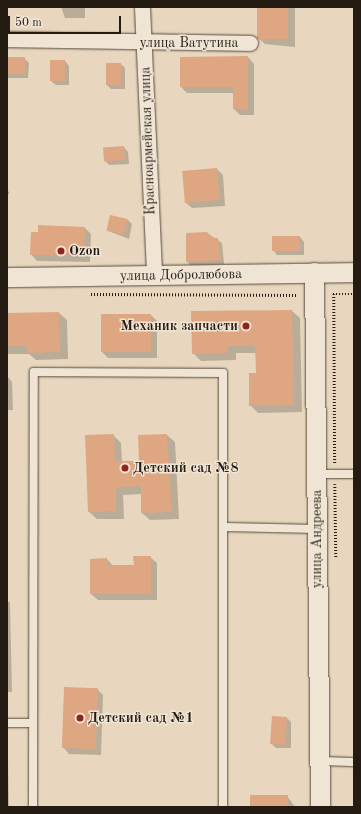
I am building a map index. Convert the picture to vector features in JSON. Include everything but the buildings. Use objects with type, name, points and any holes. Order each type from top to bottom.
[{"type":"street","name":"Красноармейская улица","points":[[142,7],[154,276]]},
{"type":"street","name":"улица Ватутина","points":[[7,39],[144,43],[250,43]]},
{"type":"street","name":"улица Андреева","points":[[314,272],[325,294],[326,474],[317,528],[320,807]]},
{"type":"street","name":"улица Добролюбова","points":[[7,277],[354,272]]},
{"type":"lane","points":[[33,807],[34,372],[223,373],[225,527],[223,807]]},
{"type":"lane","points":[[326,474],[354,474]]},
{"type":"lane","points":[[225,527],[317,528]]},
{"type":"lane","points":[[7,723],[33,723]]},
{"type":"lane","points":[[319,761],[354,762]]},
{"type":"path","points":[[87,294],[354,294]]},
{"type":"path","points":[[325,294],[326,474],[336,562]]},
{"type":"place","name":"Ozon","points":[[61,251]]},
{"type":"place","name":"Механик запчасти","points":[[246,326]]},
{"type":"place","name":"Детский сад №8","points":[[125,468]]},
{"type":"place","name":"Детский сад №1","points":[[80,718]]}]
